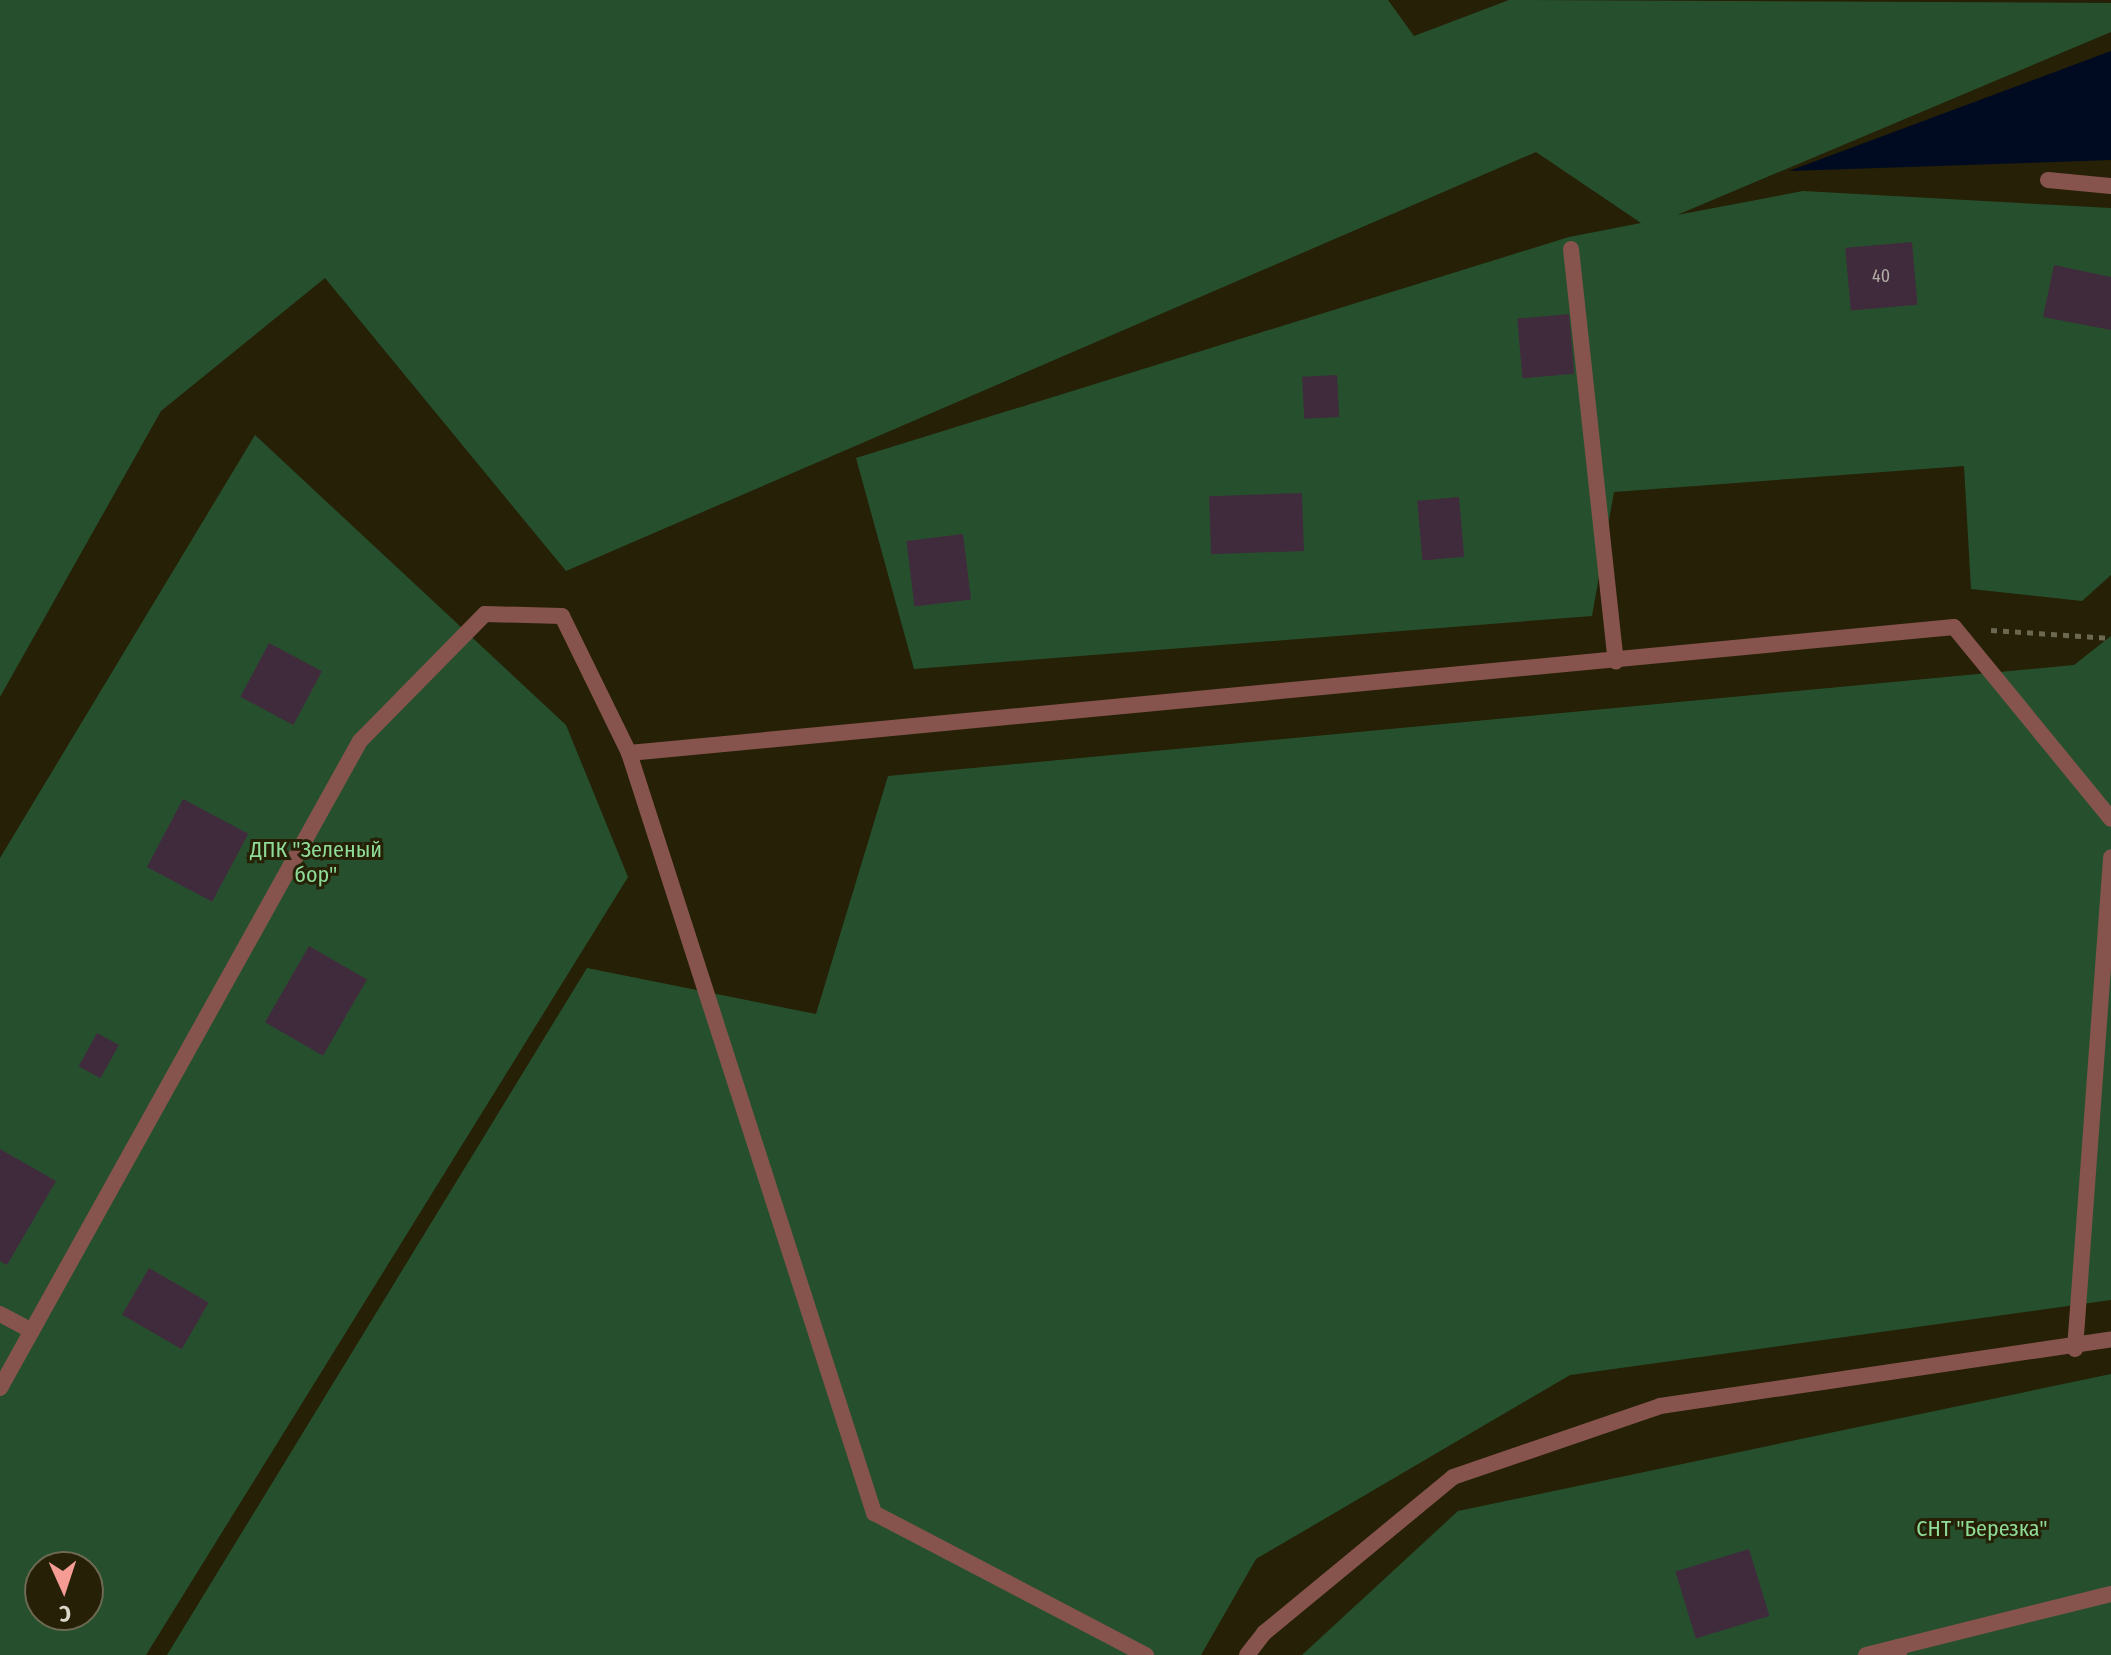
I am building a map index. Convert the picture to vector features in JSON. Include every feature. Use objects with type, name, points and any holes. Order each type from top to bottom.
[{"type":"street","points":[[2048,180],[2111,186]]},
{"type":"street","points":[[1571,249],[1616,662]]},
{"type":"street","points":[[0,1388],[360,741],[485,614],[562,616],[629,753],[874,1513],[1146,1655]]},
{"type":"street","points":[[629,753],[1616,662],[1954,627],[2111,819]]},
{"type":"street","points":[[2075,1349],[2111,857]]},
{"type":"street","points":[[0,1314],[32,1331]]},
{"type":"street","points":[[1247,1655],[1264,1633],[1453,1477],[1660,1406],[2075,1349],[2111,1339]]},
{"type":"street","points":[[1866,1655],[1899,1651],[2111,1594]]},
{"type":"path","points":[[1954,627],[2111,638]]},
{"type":"green space","points":[[0,0],[1388,0],[1414,36],[1509,0],[2111,3],[2111,32],[1677,215],[1803,191],[2111,208],[2111,575],[2082,601],[1971,589],[1964,466],[1614,492],[1592,616],[914,669],[856,458],[1569,237],[1641,223],[1536,152],[566,571],[325,278],[161,411],[0,697]]},
{"type":"green space","name":"ДПК \"Зеленый бор\"","points":[[255,435],[566,725],[628,877],[146,1655],[0,1655],[0,858]]},
{"type":"green space","points":[[2111,636],[2111,1300],[1570,1375],[1256,1559],[1201,1655],[167,1655],[587,968],[816,1014],[888,776],[2074,665]]},
{"type":"green space","name":"СНТ \"Березка\"","points":[[2111,1374],[2111,1655],[1302,1655],[1458,1511]]},
{"type":"water","points":[[2111,51],[2111,160],[1789,171]]},
{"type":"building","points":[[1912,242],[1917,305],[1851,311],[1845,248]]},
{"type":"building","points":[[2054,265],[2111,277],[2111,330],[2043,317]]},
{"type":"building","points":[[1569,314],[1574,374],[1522,378],[1517,319]]},
{"type":"building","points":[[1337,375],[1339,417],[1304,419],[1302,377]]},
{"type":"building","points":[[1302,493],[1304,551],[1211,554],[1209,496]]},
{"type":"building","points":[[1459,497],[1464,557],[1422,560],[1417,501]]},
{"type":"building","points":[[963,534],[971,600],[914,606],[906,541]]},
{"type":"building","points":[[269,643],[322,671],[293,725],[240,697]]},
{"type":"building","points":[[183,799],[248,834],[212,902],[147,867]]},
{"type":"building","points":[[309,946],[367,980],[323,1056],[265,1022]]},
{"type":"building","points":[[97,1033],[119,1045],[100,1078],[79,1066]]},
{"type":"building","points":[[0,1149],[56,1181],[7,1265],[0,1261]]},
{"type":"building","points":[[149,1268],[209,1302],[182,1349],[122,1315]]},
{"type":"building","points":[[1749,1549],[1769,1616],[1696,1638],[1675,1572]]}]
